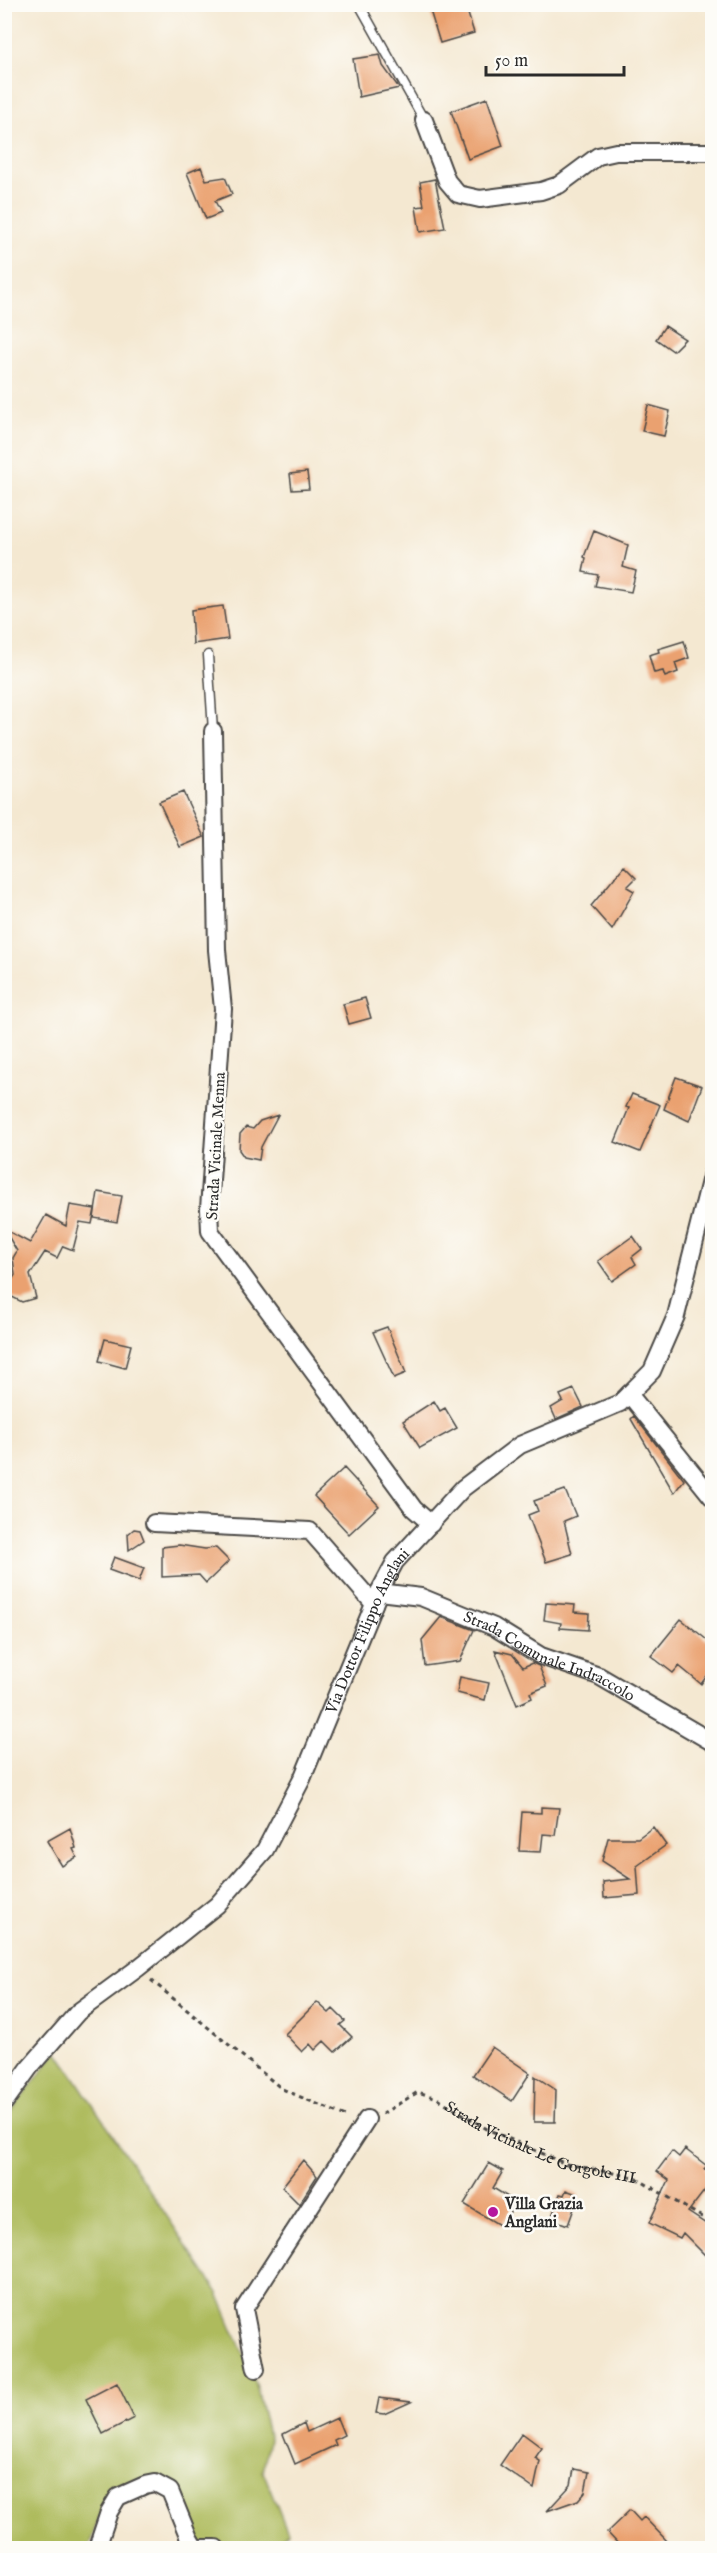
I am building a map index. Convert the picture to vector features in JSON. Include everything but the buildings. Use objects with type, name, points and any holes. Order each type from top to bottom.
[{"type":"street","points":[[424,120],[447,181],[458,194],[480,199],[541,191],[559,185],[598,156],[616,152],[712,152]]},
{"type":"street","name":"Strada Vicinale Menna","points":[[213,731],[215,917],[224,1009],[209,1209],[210,1231],[414,1509],[431,1524]]},
{"type":"street","name":"Via Dottor Filippo Anglani","points":[[4,2103],[30,2067],[78,2012],[217,1905],[265,1850],[302,1779],[376,1598],[395,1562],[463,1488],[520,1445],[620,1403],[652,1371],[676,1316],[712,1173]]},
{"type":"street","points":[[629,1394],[712,1497]]},
{"type":"street","points":[[154,1523],[310,1532],[376,1598]]},
{"type":"street","name":"Strada Comunale Indraccolo","points":[[376,1598],[421,1597],[494,1627],[541,1656],[599,1676],[712,1742]]},
{"type":"street","points":[[256,2369],[244,2309],[367,2119]]},
{"type":"street","points":[[97,2548],[109,2512],[118,2497],[155,2483],[170,2491],[195,2548],[216,2548]]},
{"type":"lane","points":[[359,4],[424,120]]},
{"type":"lane","points":[[208,656],[213,731]]},
{"type":"path","points":[[138,1968],[168,1996],[282,2089],[342,2116],[367,2119]]},
{"type":"path","name":"Strada Vicinale Le Gorgole III","points":[[367,2119],[372,2120],[418,2092],[437,2098],[487,2129],[566,2164],[634,2177],[712,2223]]},
{"type":"green space","points":[[57,2051],[218,2293],[256,2384],[269,2439],[263,2471],[288,2533],[272,2548],[195,2548],[169,2480],[139,2479],[104,2505],[88,2548],[5,2548],[4,2121]]},
{"type":"place","name":"Villa Grazia Anglani","points":[[493,2212]]}]
